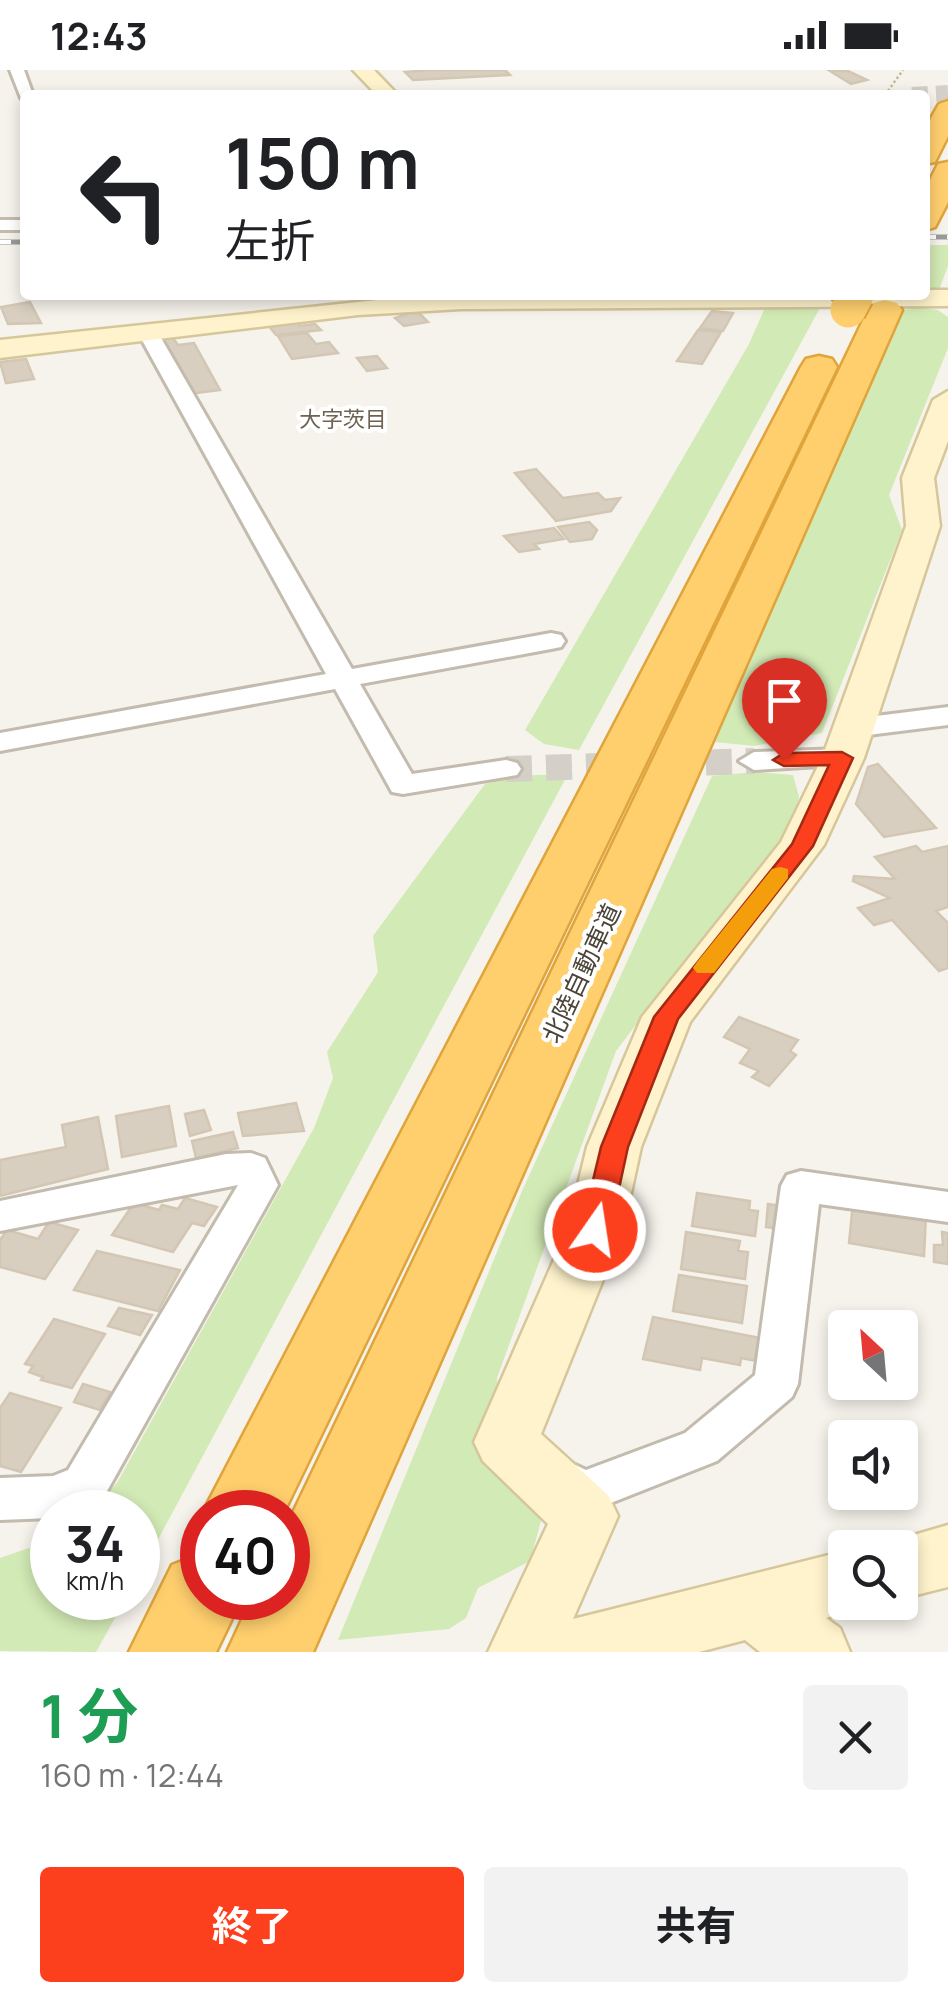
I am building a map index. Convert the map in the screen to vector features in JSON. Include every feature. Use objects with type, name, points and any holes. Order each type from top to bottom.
[{"type":"highway","points":[[930,146],[948,109]]},
{"type":"highway","points":[[930,210],[948,170]]},
{"type":"highway","name":"北陸自動車道","points":[[253,1490],[870,303]]},
{"type":"highway","name":"北陸自動車道","points":[[270,1652],[870,303]]},
{"type":"highway","points":[[172,1652],[188,1620]]},
{"type":"street","points":[[363,70],[383,90]]},
{"type":"street","points":[[0,349],[358,307],[623,300]]},
{"type":"street","points":[[146,331],[340,680],[403,785],[506,768]]},
{"type":"street","points":[[506,1442],[595,1230],[614,1147],[667,1017],[802,846],[847,743],[922,526],[918,478],[948,400]]},
{"type":"street","points":[[0,742],[552,641]]},
{"type":"street","points":[[754,761],[847,743],[948,716]]},
{"type":"street","points":[[0,1216],[226,1169],[251,1168],[258,1185],[85,1484],[52,1497],[0,1499]]},
{"type":"street","points":[[506,1442],[581,1493],[702,1447],[776,1384],[802,1186],[948,1206]]},
{"type":"street","points":[[506,1442],[585,1516],[523,1652]]},
{"type":"street","points":[[918,1564],[948,1556]]},
{"type":"street","points":[[574,1652],[828,1587]]},
{"type":"street","points":[[755,1606],[815,1652]]},
{"type":"green space","points":[[930,245],[948,245],[948,266],[939,290],[930,291]]},
{"type":"green space","points":[[781,305],[821,306],[579,750],[544,744],[525,730],[749,344],[764,310]]},
{"type":"green space","points":[[917,307],[938,310],[948,317],[948,348],[889,495],[902,530],[822,733],[754,746],[715,742],[901,311]]},
{"type":"green space","points":[[755,772],[793,775],[799,797],[788,842],[740,907],[661,992],[616,1051],[497,1378],[502,1442],[530,1489],[541,1521],[530,1561],[478,1588],[466,1618],[449,1629],[338,1640],[522,1191],[712,776]]},
{"type":"green space","points":[[568,774],[185,1490],[180,1490],[180,1499],[160,1536],[160,1490],[110,1490],[314,1128],[333,1078],[327,1052],[378,972],[373,936],[485,784],[511,776]]},
{"type":"green space","points":[[30,1548],[30,1620],[114,1620],[96,1652],[0,1651],[0,1558]]},
{"type":"building","points":[[505,70],[510,75],[413,80],[405,72]]},
{"type":"building","points":[[830,71],[848,71],[867,80],[851,84]]},
{"type":"building","points":[[30,302],[41,323],[8,324],[1,307]]},
{"type":"building","points":[[712,311],[733,313],[723,331],[700,328]]},
{"type":"building","points":[[413,312],[428,322],[404,326],[395,318]]},
{"type":"building","points":[[297,321],[300,326],[315,324],[321,330],[276,335],[268,325]]},
{"type":"building","points":[[698,330],[721,332],[702,364],[677,361]]},
{"type":"building","points":[[307,333],[316,344],[329,342],[338,353],[292,359],[278,336]]},
{"type":"building","points":[[172,337],[178,345],[194,343],[220,390],[189,394],[159,338]]},
{"type":"building","points":[[377,356],[387,368],[367,371],[357,358]]},
{"type":"building","points":[[26,359],[34,379],[6,383],[0,362]]},
{"type":"building","points":[[536,469],[563,498],[598,493],[605,500],[620,498],[611,511],[556,521],[515,473]]},
{"type":"building","points":[[589,522],[597,530],[592,539],[570,542],[558,527]]},
{"type":"building","points":[[554,528],[564,539],[534,544],[539,549],[519,552],[504,536]]},
{"type":"building","points":[[878,764],[936,828],[884,837],[856,804],[868,767]]},
{"type":"building","points":[[916,846],[922,852],[948,846],[948,907],[936,911],[948,923],[948,968],[939,971],[892,920],[874,925],[858,908],[890,898],[853,881],[854,876],[895,879],[875,857]]},
{"type":"building","points":[[739,1017],[798,1040],[790,1051],[796,1055],[769,1086],[752,1077],[759,1071],[740,1063],[750,1049],[724,1037]]},
{"type":"building","points":[[296,1103],[304,1131],[243,1136],[238,1113]]},
{"type":"building","points":[[169,1106],[176,1146],[122,1157],[116,1116]]},
{"type":"building","points":[[204,1110],[211,1130],[190,1136],[185,1114]]},
{"type":"building","points":[[98,1117],[108,1169],[0,1196],[0,1160],[66,1147],[62,1125]]},
{"type":"building","points":[[233,1132],[238,1148],[196,1158],[192,1141]]},
{"type":"building","points":[[697,1193],[750,1201],[749,1210],[758,1211],[755,1236],[692,1226]]},
{"type":"building","points":[[185,1198],[217,1207],[204,1226],[192,1223],[173,1252],[112,1235],[134,1203],[159,1210],[162,1205],[178,1209]]},
{"type":"building","points":[[853,1203],[926,1215],[924,1256],[849,1243]]},
{"type":"building","points":[[768,1204],[788,1207],[786,1230],[766,1227]]},
{"type":"building","points":[[49,1222],[78,1230],[45,1279],[0,1267],[0,1240],[7,1230],[38,1239]]},
{"type":"building","points":[[686,1232],[740,1241],[738,1251],[748,1252],[745,1279],[681,1269]]},
{"type":"building","points":[[942,1232],[948,1233],[948,1264],[934,1262],[934,1245],[943,1245]]},
{"type":"building","points":[[97,1251],[180,1270],[158,1311],[74,1290]]},
{"type":"building","points":[[679,1275],[747,1286],[742,1323],[673,1311]]},
{"type":"building","points":[[119,1308],[152,1315],[140,1335],[108,1326]]},
{"type":"building","points":[[653,1317],[781,1342],[777,1365],[741,1358],[740,1365],[702,1358],[700,1370],[643,1359]]},
{"type":"building","points":[[54,1319],[105,1334],[72,1388],[41,1380],[43,1377],[29,1372],[33,1366],[25,1364]]},
{"type":"building","points":[[83,1384],[110,1392],[100,1410],[74,1402]]},
{"type":"building","points":[[10,1393],[61,1408],[21,1472],[0,1466],[0,1408]]},
{"type":"tunnel","points":[[930,94],[948,93]]},
{"type":"tunnel","points":[[506,769],[754,761]]},
{"type":"railway","points":[[930,237],[948,237]]},
{"type":"railway","points":[[0,242],[20,242]]},
{"type":"slow traffic","points":[[706,968],[780,873]]},
{"type":"district","name":"大字茨目","points":[[343,419]]},
{"type":"route","points":[[595,1230],[614,1147],[667,1017],[802,846],[842,758],[784,760]]}]
